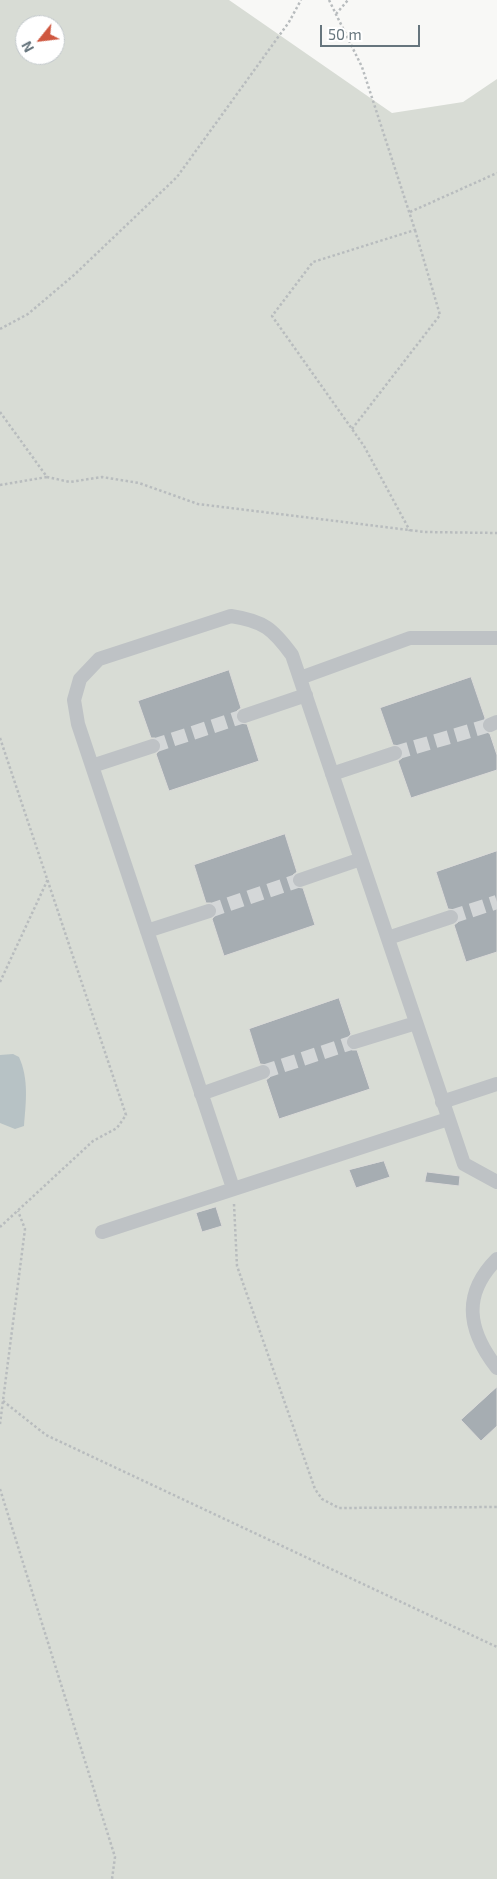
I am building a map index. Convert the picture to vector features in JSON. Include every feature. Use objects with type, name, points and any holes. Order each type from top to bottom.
[{"type":"lane","points":[[233,1188],[78,724],[74,700],[80,679],[98,659],[232,616],[254,619],[274,631],[292,654],[464,1164],[497,1182]]},
{"type":"lane","points":[[300,678],[410,638],[497,638]]},
{"type":"lane","points":[[244,716],[306,695]]},
{"type":"lane","points":[[92,766],[154,746]]},
{"type":"lane","points":[[332,774],[395,753]]},
{"type":"lane","points":[[300,880],[361,859]]},
{"type":"lane","points":[[147,931],[209,911]]},
{"type":"lane","points":[[388,938],[451,917]]},
{"type":"lane","points":[[354,1042],[416,1023]]},
{"type":"lane","points":[[201,1094],[263,1072]]},
{"type":"lane","points":[[442,1102],[497,1084]]},
{"type":"lane","points":[[102,1232],[448,1119]]},
{"type":"lane","points":[[497,1259],[484,1272],[475,1291],[471,1309],[478,1337],[484,1351],[497,1368]]},
{"type":"path","points":[[0,329],[28,314],[74,275],[177,176],[284,30],[301,0]]},
{"type":"path","points":[[329,0],[362,67],[415,230],[440,315],[352,429]]},
{"type":"path","points":[[336,14],[348,0]]},
{"type":"path","points":[[409,212],[497,173]]},
{"type":"path","points":[[410,530],[364,446],[272,316],[313,262],[415,230]]},
{"type":"path","points":[[0,412],[47,477]]},
{"type":"path","points":[[0,486],[47,477],[70,482],[102,476],[140,483],[198,504],[410,530],[497,533]]},
{"type":"path","points":[[0,738],[126,1115],[117,1128],[93,1141],[0,1227]]},
{"type":"path","points":[[0,982],[48,879]]},
{"type":"path","points":[[233,1188],[237,1266],[316,1489],[322,1499],[340,1508],[497,1507]]},
{"type":"path","points":[[0,1424],[24,1229],[17,1210]]},
{"type":"path","points":[[3,1402],[46,1436],[497,1646]]},
{"type":"path","points":[[0,1489],[115,1857],[112,1879]]},
{"type":"shaded area","points":[[0,0],[229,0],[392,113],[463,102],[497,79],[497,1879],[0,1879]]},
{"type":"shaded area","points":[[13,1054],[19,1057],[22,1065],[26,1091],[24,1126],[15,1129],[0,1123],[0,1055]]},
{"type":"building","points":[[229,670],[241,708],[237,711],[236,718],[239,723],[247,724],[259,761],[169,791],[156,754],[161,748],[161,743],[155,738],[151,738],[138,701]]},
{"type":"building","points":[[471,677],[485,718],[482,728],[490,734],[497,755],[497,770],[411,798],[398,761],[402,758],[403,751],[400,746],[393,745],[380,708]]},
{"type":"building","points":[[285,834],[297,872],[293,875],[292,882],[295,887],[303,888],[315,925],[224,956],[212,919],[217,913],[217,908],[211,903],[206,903],[194,865]]},
{"type":"building","points":[[497,851],[497,952],[466,962],[454,925],[458,922],[459,915],[456,910],[448,909],[436,872]]},
{"type":"building","points":[[339,998],[351,1034],[346,1040],[346,1045],[352,1050],[357,1050],[370,1089],[279,1119],[266,1080],[270,1077],[271,1070],[268,1065],[260,1064],[249,1029]]},
{"type":"building","points":[[384,1161],[390,1177],[356,1188],[349,1170]]},
{"type":"building","points":[[427,1172],[460,1176],[459,1186],[425,1182]]},
{"type":"building","points":[[216,1207],[222,1226],[202,1232],[196,1213]]},
{"type":"building","points":[[497,1387],[497,1426],[481,1441],[461,1420]]},
{"type":"tunnel","points":[[153,746],[244,716]]},
{"type":"tunnel","points":[[395,753],[490,725]]},
{"type":"tunnel","points":[[209,911],[300,880]]},
{"type":"tunnel","points":[[451,917],[497,902]]},
{"type":"tunnel","points":[[263,1072],[354,1042]]}]
